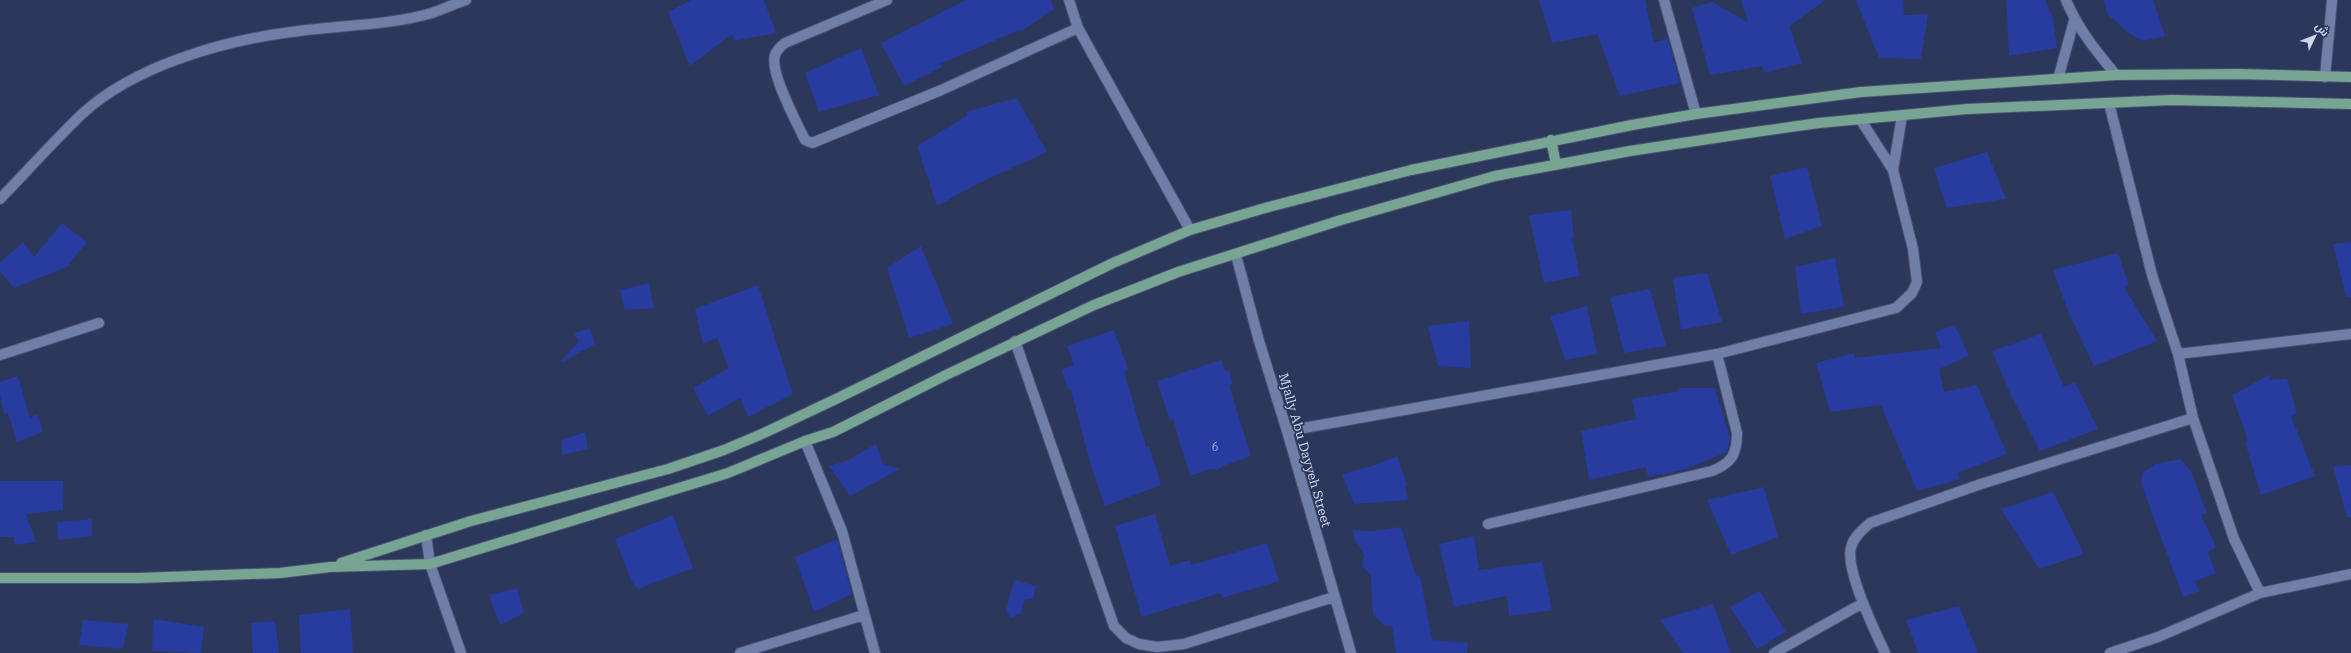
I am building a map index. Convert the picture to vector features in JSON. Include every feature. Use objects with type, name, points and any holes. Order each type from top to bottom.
[{"type":"main road","points":[[330,567],[426,535],[509,510],[668,469],[724,450],[829,402],[1113,263],[1190,230],[1265,208],[1388,176],[1551,140],[1696,114],[1861,92],[2116,75],[2237,74],[2351,77]]},
{"type":"main road","points":[[0,578],[147,578],[280,573],[330,567],[430,564],[728,473],[805,441],[833,432],[1015,341],[1094,305],[1178,272],[1432,193],[1495,176],[1637,150],[1860,119],[1967,109],[2171,100],[2351,104]]},
{"type":"main road","points":[[1551,140],[1556,164]]},
{"type":"street","points":[[0,199],[83,113],[124,83],[185,57],[240,40],[291,32],[391,21],[431,13],[466,0]]},
{"type":"street","points":[[887,0],[785,43],[775,55],[774,65],[785,99],[805,140],[808,142],[812,143],[939,91],[1078,28]]},
{"type":"street","points":[[1070,0],[1078,28],[1190,230]]},
{"type":"street","points":[[1664,0],[1696,114]]},
{"type":"street","points":[[2066,0],[2074,20],[2090,44],[2116,75]]},
{"type":"street","points":[[2325,77],[2332,0]]},
{"type":"street","points":[[2058,79],[2074,20]]},
{"type":"street","points":[[2109,103],[2152,275],[2178,354],[2193,418],[2234,539],[2260,593]]},
{"type":"street","points":[[1893,170],[1902,116]]},
{"type":"street","points":[[1287,431],[1717,354],[1896,308],[1905,302],[1912,293],[1917,282],[1913,249],[1893,170],[1860,119]]},
{"type":"street","name":"Mjally Abu Dayyeh Street","points":[[1236,254],[1258,341],[1287,431],[1351,653]]},
{"type":"street","points":[[0,355],[99,324]]},
{"type":"street","points":[[2178,354],[2351,334]]},
{"type":"street","points":[[1015,341],[1114,626],[1126,638],[1139,644],[1157,647],[1184,644],[1334,597]]},
{"type":"street","points":[[1488,524],[1712,471],[1729,463],[1735,455],[1737,446],[1737,432],[1717,354]]},
{"type":"street","points":[[1885,653],[1863,603],[1851,560],[1851,547],[1858,533],[1870,523],[1981,484],[2193,418]]},
{"type":"street","points":[[805,441],[842,531],[875,653]]},
{"type":"street","points":[[426,535],[430,564],[461,653]]},
{"type":"street","points":[[2110,653],[2158,637],[2260,593],[2351,574]]},
{"type":"street","points":[[1774,653],[1863,603]]},
{"type":"street","points":[[740,653],[864,615]]},
{"type":"building","points":[[691,0],[764,0],[776,33],[734,41],[732,34],[690,66],[668,12]]},
{"type":"building","points":[[966,0],[1051,0],[1054,9],[1020,32],[1019,30],[940,64],[942,67],[904,86],[881,43]]},
{"type":"building","points":[[1539,0],[1645,0],[1654,42],[1668,39],[1680,83],[1620,96],[1597,34],[1552,43]]},
{"type":"building","points":[[1741,0],[1825,0],[1789,26],[1802,63],[1764,73],[1762,66],[1710,75],[1692,8],[1712,2],[1748,22]]},
{"type":"building","points":[[1856,0],[1903,0],[1904,15],[1928,14],[1921,59],[1879,58]]},
{"type":"building","points":[[2006,0],[2045,0],[2053,18],[2057,48],[2009,56]]},
{"type":"building","points":[[2104,0],[2153,0],[2165,36],[2143,41],[2130,34],[2107,14]]},
{"type":"building","points":[[861,48],[879,95],[819,112],[805,73]]},
{"type":"building","points":[[1017,98],[1047,152],[979,183],[937,206],[917,146],[968,115],[966,112]]},
{"type":"building","points":[[1987,152],[2006,199],[1947,208],[1934,168]]},
{"type":"building","points":[[1807,167],[1822,226],[1785,239],[1770,176]]},
{"type":"building","points":[[1571,210],[1574,237],[1572,238],[1580,276],[1544,283],[1529,215]]},
{"type":"building","points":[[62,223],[87,242],[67,267],[14,288],[0,272],[0,262],[23,242],[34,257]]},
{"type":"building","points":[[2351,242],[2351,297],[2346,297],[2333,244]]},
{"type":"building","points":[[921,246],[953,324],[909,338],[887,268]]},
{"type":"building","points":[[2118,253],[2129,285],[2124,287],[2157,341],[2094,366],[2070,316],[2053,270]]},
{"type":"building","points":[[1835,258],[1844,307],[1801,314],[1795,267]]},
{"type":"building","points":[[1707,273],[1722,322],[1681,330],[1673,278]]},
{"type":"building","points":[[649,283],[654,308],[625,310],[620,290]]},
{"type":"building","points":[[758,285],[793,394],[748,417],[740,398],[708,416],[693,388],[729,368],[717,338],[703,344],[695,309]]},
{"type":"building","points":[[1650,289],[1666,346],[1624,353],[1610,297]]},
{"type":"building","points":[[1587,306],[1597,354],[1565,360],[1550,316]]},
{"type":"building","points":[[1469,321],[1471,368],[1438,366],[1428,326]]},
{"type":"building","points":[[1955,325],[1969,356],[1939,369],[1944,392],[1977,385],[2007,454],[1957,473],[1960,479],[1917,491],[1881,405],[1830,412],[1816,363],[1854,353],[1855,358],[1941,348],[1935,332]]},
{"type":"building","points":[[590,328],[595,344],[562,362],[561,361],[579,341],[574,333]]},
{"type":"building","points":[[1114,330],[1128,369],[1124,371],[1146,447],[1149,446],[1161,485],[1105,506],[1091,466],[1071,390],[1069,390],[1061,370],[1074,365],[1067,346]]},
{"type":"building","points":[[2041,334],[2064,387],[2075,382],[2098,429],[2040,451],[2010,393],[1992,351]]},
{"type":"building","points":[[1221,360],[1225,371],[1229,370],[1233,384],[1229,385],[1251,456],[1223,466],[1217,470],[1210,469],[1190,476],[1173,419],[1170,420],[1157,381]]},
{"type":"building","points":[[2271,374],[2269,380],[2287,379],[2297,414],[2291,416],[2315,476],[2261,495],[2245,442],[2248,441],[2232,395]]},
{"type":"building","points":[[18,376],[30,418],[38,414],[43,432],[17,442],[8,413],[4,414],[0,395],[0,382]]},
{"type":"building","points":[[1679,388],[1715,388],[1730,438],[1727,452],[1683,470],[1648,477],[1646,467],[1589,480],[1581,431],[1636,419],[1632,399],[1680,391]]},
{"type":"building","points":[[585,432],[588,449],[562,455],[562,440]]},
{"type":"building","points":[[876,444],[883,464],[900,469],[850,496],[829,466],[846,461]]},
{"type":"building","points":[[1397,456],[1407,485],[1405,485],[1408,500],[1354,504],[1342,474],[1372,466]]},
{"type":"building","points":[[2181,459],[2191,472],[2207,513],[2201,515],[2216,547],[2208,552],[2216,573],[2195,581],[2199,591],[2183,597],[2141,483],[2142,473],[2156,464]]},
{"type":"building","points":[[2351,465],[2351,517],[2347,517],[2333,466]]},
{"type":"building","points":[[0,481],[63,481],[63,510],[26,514],[36,542],[15,545],[13,537],[0,537]]},
{"type":"building","points":[[1764,487],[1778,537],[1731,555],[1707,500]]},
{"type":"building","points":[[2053,492],[2084,554],[2039,569],[2001,509]]},
{"type":"building","points":[[1155,514],[1170,566],[1190,560],[1191,565],[1267,543],[1279,581],[1222,598],[1220,593],[1142,617],[1115,526]]},
{"type":"building","points":[[673,515],[693,568],[638,589],[632,582],[615,539]]},
{"type":"building","points":[[92,519],[92,536],[58,540],[57,522]]},
{"type":"building","points":[[1401,527],[1416,576],[1420,575],[1432,640],[1468,643],[1467,653],[1396,653],[1392,626],[1385,626],[1373,614],[1371,575],[1362,566],[1364,555],[1355,540],[1353,530],[1374,531]]},
{"type":"building","points":[[1474,536],[1479,570],[1542,562],[1552,610],[1509,616],[1507,596],[1454,607],[1439,544]]},
{"type":"building","points":[[837,539],[852,594],[814,612],[795,557]]},
{"type":"building","points":[[1014,580],[1036,586],[1033,599],[1024,600],[1021,613],[1011,618],[1006,611]]},
{"type":"building","points":[[517,588],[524,613],[500,625],[489,595]]},
{"type":"building","points":[[1760,591],[1786,632],[1757,649],[1730,607]]},
{"type":"building","points":[[1713,604],[1731,653],[1683,653],[1660,620]]},
{"type":"building","points":[[1959,606],[1978,653],[1918,653],[1906,620]]},
{"type":"building","points":[[350,609],[353,653],[301,653],[299,615]]},
{"type":"building","points":[[153,619],[204,627],[201,653],[152,651]]},
{"type":"building","points":[[83,620],[129,624],[122,649],[79,645]]},
{"type":"building","points":[[275,621],[279,653],[253,653],[251,623]]}]
